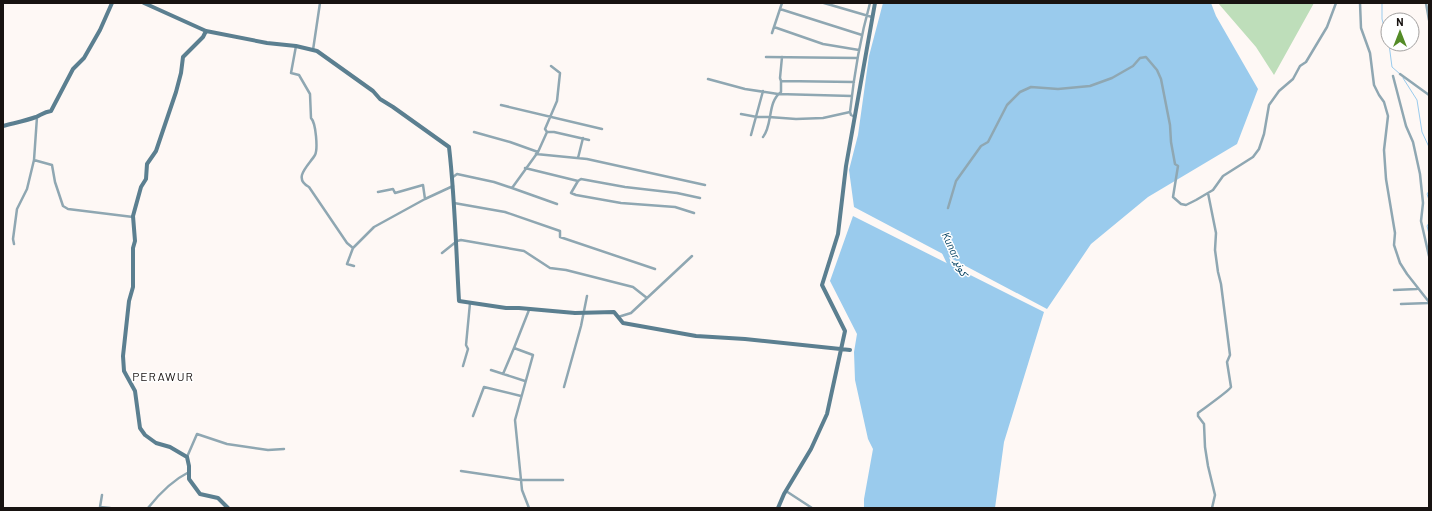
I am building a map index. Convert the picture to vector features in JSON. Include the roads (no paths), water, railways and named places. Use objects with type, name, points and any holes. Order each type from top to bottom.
[{"type":"street","points":[[3,126],[37,117],[44,112],[51,111],[73,69],[84,58],[100,30],[112,3]]},
{"type":"street","points":[[144,3],[206,31],[317,51],[373,91],[380,99],[449,147],[453,177],[453,203],[457,241],[459,301],[529,310],[584,313],[614,312],[623,323],[696,336],[745,339],[850,350]]},
{"type":"street","points":[[313,50],[320,3]]},
{"type":"street","points":[[772,33],[782,3]]},
{"type":"street","points":[[824,3],[872,17]]},
{"type":"street","points":[[850,112],[857,58],[870,3]]},
{"type":"street","points":[[778,508],[786,490],[811,449],[827,414],[845,331],[822,285],[838,234],[846,166],[875,3]]},
{"type":"street","points":[[948,208],[956,181],[981,146],[988,142],[1007,105],[1020,92],[1031,87],[1058,89],[1090,86],[1112,78],[1133,66],[1140,58],[1146,57],[1157,70],[1161,78],[1170,125],[1175,164],[1178,166],[1173,197],[1181,204],[1186,205],[1196,200],[1213,190],[1223,176],[1235,170],[1253,157],[1259,149],[1264,134],[1269,105],[1279,91],[1293,79],[1300,66],[1306,62],[1327,27],[1336,3]]},
{"type":"street","points":[[1360,3],[1361,28],[1370,53],[1374,85],[1384,102],[1388,116],[1384,150],[1386,179],[1394,233],[1394,245],[1400,263],[1429,303]]},
{"type":"street","points":[[1426,3],[1429,20]]},
{"type":"street","points":[[780,10],[862,35]]},
{"type":"street","points":[[774,27],[823,44],[859,50]]},
{"type":"street","points":[[186,457],[170,447],[156,443],[144,435],[140,428],[135,391],[124,371],[123,356],[129,301],[133,287],[133,248],[135,241],[133,217],[141,187],[146,179],[147,164],[156,152],[176,92],[183,58],[203,37],[206,31]]},
{"type":"street","points":[[296,46],[291,73],[299,75],[310,94],[311,118],[314,121],[316,134],[316,154],[302,172],[302,177],[305,185],[308,187],[347,243],[353,248]]},
{"type":"street","points":[[766,57],[857,58]]},
{"type":"street","points":[[763,137],[767,133],[769,117],[778,94],[781,92],[780,78],[782,57]]},
{"type":"street","points":[[512,188],[537,153],[547,132],[545,129],[556,100],[560,72],[551,66]]},
{"type":"street","points":[[1400,74],[1429,95]]},
{"type":"street","points":[[1393,76],[1406,126],[1413,142],[1420,174],[1423,203],[1421,221],[1429,256]]},
{"type":"street","points":[[708,79],[778,94],[852,96]]},
{"type":"street","points":[[781,81],[854,82]]},
{"type":"street","points":[[751,135],[763,91]]},
{"type":"street","points":[[501,105],[602,129]]},
{"type":"street","points":[[850,112],[851,115],[855,116]]},
{"type":"street","points":[[741,114],[756,117],[796,119],[823,118],[850,112]]},
{"type":"street","points":[[14,244],[13,239],[17,209],[27,189],[34,160],[37,117]]},
{"type":"street","points":[[474,132],[510,142],[537,153],[578,158],[705,185]]},
{"type":"street","points":[[547,132],[554,132],[589,140]]},
{"type":"street","points":[[578,158],[583,138]]},
{"type":"street","points":[[34,160],[52,165],[55,182],[63,206],[68,209],[133,217]]},
{"type":"street","points":[[526,168],[578,181],[581,179],[625,187],[677,193],[700,198]]},
{"type":"street","points":[[453,177],[457,174],[494,182],[557,204]]},
{"type":"street","points":[[578,181],[571,193],[576,195],[621,203],[675,207],[694,213]]},
{"type":"street","points":[[378,192],[393,189],[395,192],[422,185],[425,199]]},
{"type":"street","points":[[354,266],[347,264],[353,248],[374,227],[425,199],[453,186]]},
{"type":"street","points":[[1208,192],[1216,233],[1215,250],[1230,354],[1227,362],[1231,387],[1229,391],[1217,398],[1198,413],[1198,416],[1204,424],[1207,459],[1215,495],[1212,508]]},
{"type":"street","points":[[453,203],[505,212],[560,231],[560,236],[655,270]]},
{"type":"street","points":[[442,253],[457,241],[524,251],[550,268],[566,270],[633,287],[647,298]]},
{"type":"street","points":[[618,317],[631,313],[692,256]]},
{"type":"street","points":[[1394,290],[1418,289]]},
{"type":"street","points":[[564,387],[584,313],[587,296]]},
{"type":"street","points":[[463,366],[468,349],[466,345],[470,303]]},
{"type":"street","points":[[1401,304],[1429,303]]},
{"type":"street","points":[[503,374],[529,310]]},
{"type":"street","points":[[514,348],[532,354],[515,420],[522,490],[530,508]]},
{"type":"street","points":[[491,370],[525,381]]},
{"type":"street","points":[[473,416],[484,387],[521,396]]},
{"type":"street","points":[[228,508],[218,498],[200,494],[189,479],[186,457],[197,434],[227,444],[268,450],[284,449]]},
{"type":"street","points":[[461,471],[521,480],[564,480]]},
{"type":"street","points":[[148,508],[158,496],[183,475],[189,472]]},
{"type":"street","points":[[786,490],[812,508]]},
{"type":"street","points":[[102,495],[100,507],[110,508]]},
{"type":"water","points":[[883,3],[1211,3],[1216,16],[1258,89],[1237,144],[1148,197],[1091,244],[1047,309],[854,207],[849,170],[858,135],[869,56]]},
{"type":"water","points":[[853,216],[1044,312],[1004,442],[995,508],[864,508],[864,499],[873,449],[868,439],[855,380],[854,352],[857,334],[830,281]]},
{"type":"waterway","points":[[1382,3],[1382,12]]},
{"type":"waterway","points":[[1390,52],[1392,67],[1400,74]]},
{"type":"waterway","points":[[1403,78],[1417,100],[1422,132],[1429,147]]},
{"type":"waterway","points":[[1429,191],[1427,194],[1429,200]]},
{"type":"waterway","points":[[1429,223],[1427,226],[1429,234]]},
{"type":"waterway","name":"Kunar کونړ","points":[[943,250],[952,269]]},
{"type":"district","name":"PERAWUR","points":[[163,377]]}]
